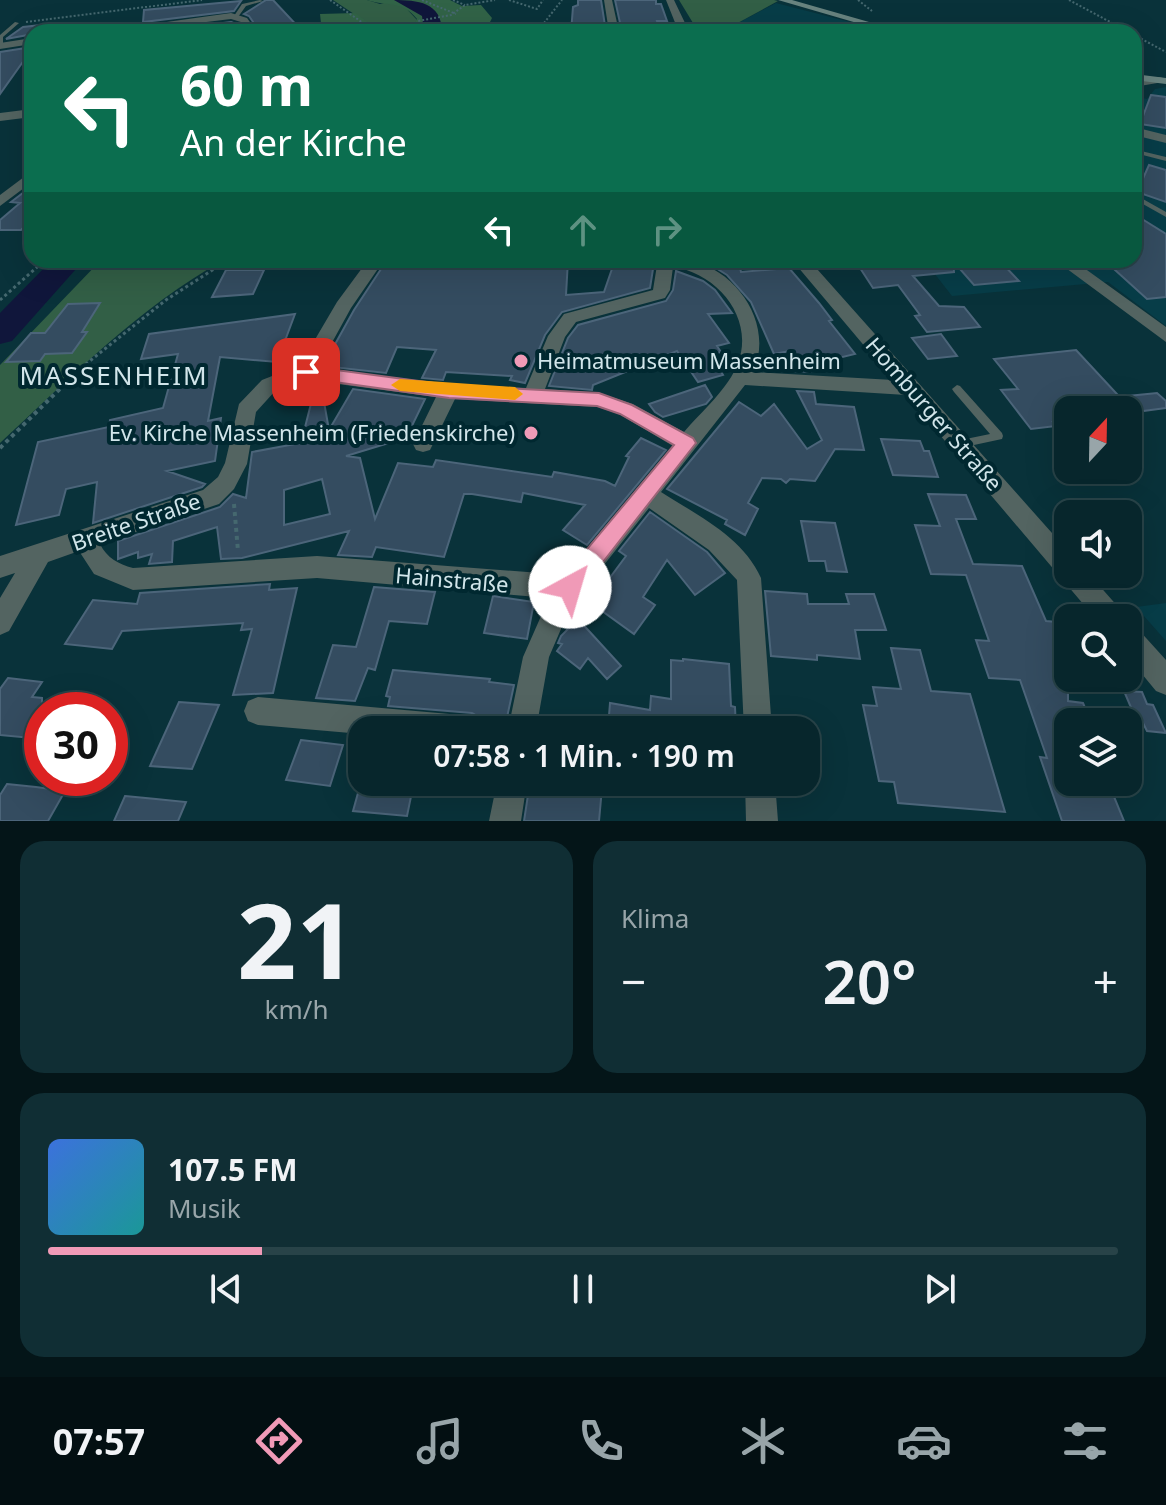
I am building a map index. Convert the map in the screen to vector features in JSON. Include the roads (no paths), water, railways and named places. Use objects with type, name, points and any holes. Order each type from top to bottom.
[{"type":"main road","points":[[782,0],[870,24]]},
{"type":"main road","points":[[1142,78],[1163,80]]},
{"type":"street","points":[[608,0],[612,24]]},
{"type":"street","points":[[670,0],[681,24]]},
{"type":"street","points":[[168,24],[236,16],[247,24]]},
{"type":"street","points":[[0,45],[24,42]]},
{"type":"street","points":[[1142,83],[1163,80]]},
{"type":"street","points":[[0,117],[24,114]]},
{"type":"street","points":[[1142,133],[1166,139]]},
{"type":"street","points":[[0,202],[24,182]]},
{"type":"street","points":[[370,268],[343,306],[306,372],[449,391],[585,398],[612,404],[686,443]]},
{"type":"street","points":[[533,394],[563,325],[585,312],[659,294],[665,268]]},
{"type":"street","points":[[525,716],[541,644],[553,613],[570,587],[748,366],[753,343],[734,294],[699,268]]},
{"type":"street","name":"Homburger Straße","points":[[807,268],[1054,552]]},
{"type":"street","points":[[1074,268],[1163,330]]},
{"type":"street","name":"Breite Straße","points":[[0,567],[211,497],[226,483],[236,464],[246,409],[257,395],[279,378],[306,372]]},
{"type":"street","points":[[740,378],[912,388]]},
{"type":"street","points":[[423,444],[449,391]]},
{"type":"street","points":[[645,494],[705,535],[746,570],[751,586],[757,716]]},
{"type":"street","name":"Hainstraße","points":[[87,539],[91,556],[102,568],[117,576],[145,580],[317,567],[524,586],[570,587]]},
{"type":"street","points":[[0,622],[39,555]]},
{"type":"street","points":[[1085,588],[1099,604]]},
{"type":"street","points":[[1142,653],[1166,681]]},
{"type":"street","points":[[258,711],[348,719]]},
{"type":"street","points":[[505,821],[509,796]]},
{"type":"street","points":[[761,796],[762,821]]},
{"type":"lane","points":[[236,16],[244,5],[261,1]]},
{"type":"lane","points":[[0,45],[1,37],[17,23]]},
{"type":"lane","points":[[1142,153],[1166,159]]},
{"type":"lane","points":[[1142,201],[1166,215]]},
{"type":"lane","points":[[957,389],[998,436],[960,444]]},
{"type":"waterway","points":[[402,0],[429,14],[433,24]]},
{"type":"waterway","points":[[0,333],[61,268]]},
{"type":"place","name":"Heimatmuseum Massenheim","points":[[521,361]]},
{"type":"place","name":"Ev. Kirche Massenheim (Friedenskirche)","points":[[531,433]]},
{"type":"district","name":"MASSENHEIM","points":[[114,376]]}]
